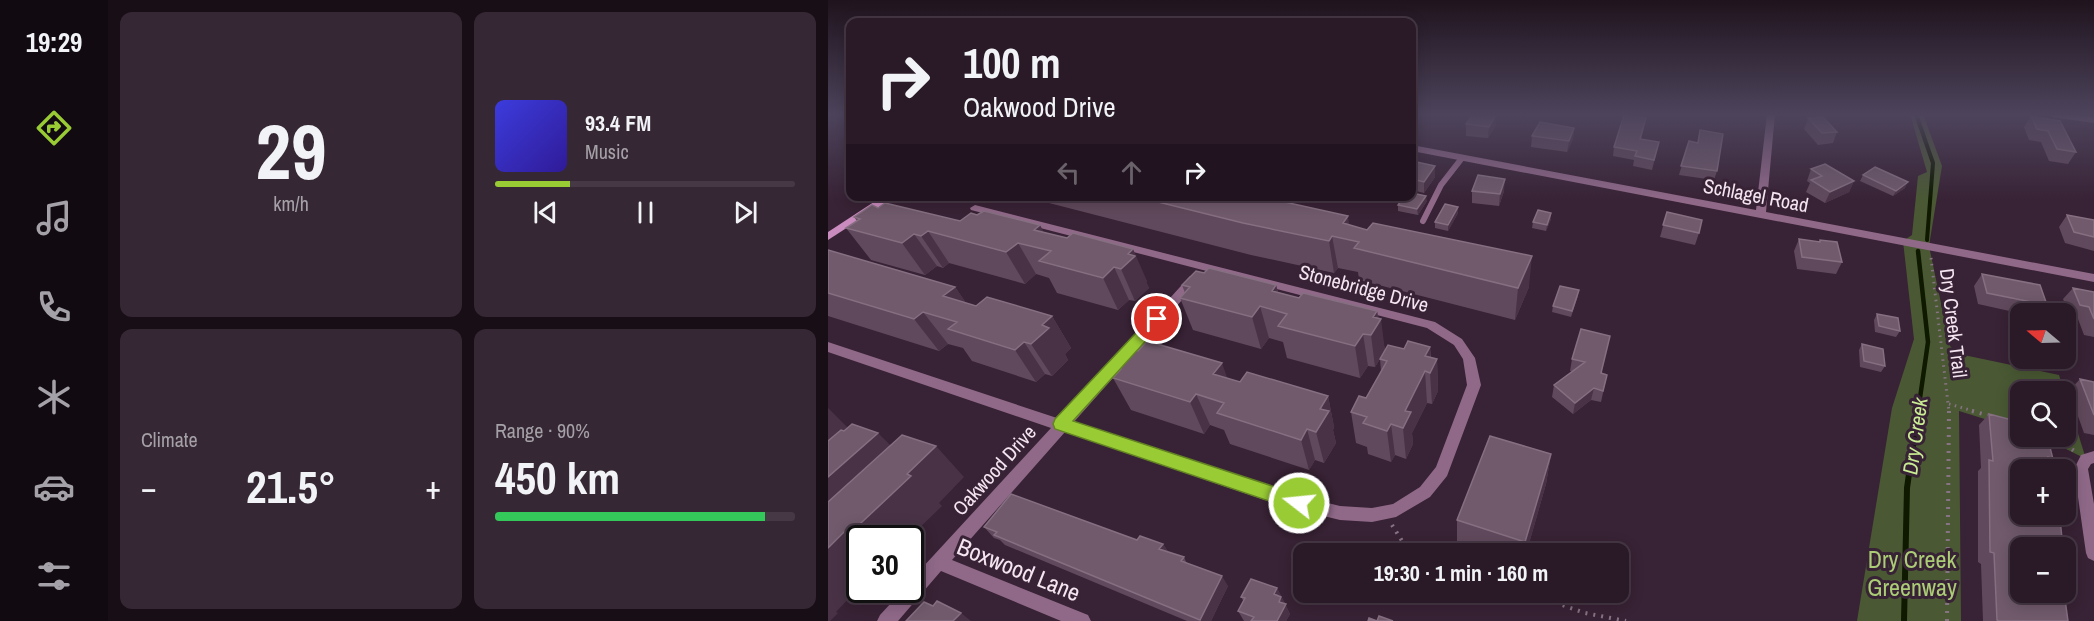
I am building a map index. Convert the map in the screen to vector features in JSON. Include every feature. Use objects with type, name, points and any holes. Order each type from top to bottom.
[{"type":"main road","points":[[828,237],[883,201]]},
{"type":"street","points":[[1761,214],[1768,143]]},
{"type":"street","name":"Schlagel Road","points":[[1416,149],[2094,278]]},
{"type":"street","name":"Stonebridge Drive","points":[[828,347],[1279,498],[1340,513],[1372,515],[1396,510],[1425,492],[1442,471],[1474,385],[1469,358],[1458,342],[1431,325],[975,208]]},
{"type":"street","name":"Oakwood Drive","points":[[886,621],[1061,424],[1205,267]]},
{"type":"street","points":[[2090,458],[2081,471],[2094,553]]},
{"type":"street","name":"Boxwood Lane","points":[[938,562],[1082,621]]},
{"type":"lane","points":[[1423,221],[1442,185],[1462,158]]},
{"type":"path","name":"Dry Creek Trail","points":[[1929,246],[1948,404],[1947,621]]},
{"type":"path","points":[[1948,404],[2000,419]]},
{"type":"path","points":[[2071,447],[2090,458]]},
{"type":"path","points":[[1387,512],[1397,540],[1401,543]]},
{"type":"path","points":[[1556,603],[1585,613],[1626,621]]},
{"type":"green space","name":"Dry Creek Greenway","points":[[1918,143],[1934,143],[1942,166],[1929,246],[1950,346],[1959,354],[2010,365],[2010,369],[2030,369],[2059,375],[2061,381],[2010,381],[2010,427],[1959,411],[1961,621],[1857,621],[1892,408],[1914,339],[1903,241],[1912,235],[1918,176],[1927,172]]},
{"type":"green space","points":[[2076,427],[2086,459],[2062,447],[2076,447]]},
{"type":"building","points":[[1615,143],[1659,143],[1654,160],[1635,156],[1637,151],[1614,147]]},
{"type":"building","points":[[1688,143],[1722,143],[1717,171],[1681,166]]},
{"type":"building","points":[[2054,143],[2071,143],[2076,152],[2057,149]]},
{"type":"building","points":[[1416,162],[1435,166],[1424,182],[1416,180]]},
{"type":"building","points":[[1825,164],[1854,181],[1830,192],[1811,180],[1822,176],[1811,169]]},
{"type":"building","points":[[1875,167],[1908,182],[1896,191],[1863,175]]},
{"type":"building","points":[[1478,175],[1505,179],[1500,194],[1472,191]]},
{"type":"building","points":[[1416,194],[1426,196],[1417,209],[1398,205],[1401,201],[1416,201]]},
{"type":"building","points":[[1154,201],[1280,201],[1348,216],[1343,223],[1367,230],[1373,223],[1532,256],[1518,288],[1354,248],[1359,242],[1332,236],[1329,241]]},
{"type":"building","points":[[885,203],[960,221],[971,213],[977,215],[984,211],[1040,225],[1034,230],[1067,238],[1073,233],[1133,249],[1128,254],[1135,256],[1121,269],[1114,267],[1103,278],[1039,261],[1051,251],[1018,243],[1006,252],[928,231],[921,236],[914,234],[902,243],[846,228],[860,219],[854,217],[872,205],[878,208]]},
{"type":"building","points":[[1445,204],[1458,207],[1448,225],[1435,222]]},
{"type":"building","points":[[1538,210],[1551,213],[1547,225],[1533,222]]},
{"type":"building","points":[[1667,212],[1702,220],[1699,233],[1663,225]]},
{"type":"building","points":[[2067,215],[2094,220],[2094,237],[2074,232]]},
{"type":"building","points":[[1799,239],[1837,242],[1842,262],[1802,257]]},
{"type":"building","points":[[828,250],[955,287],[943,296],[976,306],[987,297],[1052,316],[1042,325],[1049,328],[1031,344],[1024,342],[1015,350],[948,329],[957,322],[923,312],[914,319],[828,293]]},
{"type":"building","points":[[1209,268],[1276,285],[1272,291],[1299,298],[1303,293],[1377,311],[1373,317],[1381,319],[1371,335],[1363,334],[1355,346],[1278,326],[1287,314],[1260,306],[1252,317],[1180,298],[1190,287],[1182,285],[1196,271],[1204,273]]},
{"type":"building","points":[[1982,274],[2040,285],[2046,303],[2037,303],[1987,293]]},
{"type":"building","points":[[1560,286],[1579,290],[1572,311],[1553,306]]},
{"type":"building","points":[[2073,288],[2094,292],[2094,319],[2089,307],[2080,305]]},
{"type":"building","points":[[1877,314],[1898,318],[1900,331],[1879,326]]},
{"type":"building","points":[[1581,329],[1610,336],[1601,373],[1607,375],[1603,391],[1594,388],[1575,403],[1554,385],[1585,362],[1572,359]]},
{"type":"building","points":[[1147,341],[1222,363],[1213,374],[1240,382],[1247,372],[1328,396],[1320,409],[1329,411],[1316,432],[1307,429],[1301,440],[1217,413],[1224,403],[1196,394],[1190,402],[1113,378],[1121,369],[1113,366],[1129,349],[1138,351]]},
{"type":"building","points":[[1408,341],[1430,347],[1425,356],[1437,359],[1430,373],[1425,371],[1405,411],[1411,412],[1403,428],[1391,424],[1387,431],[1363,423],[1367,417],[1351,412],[1359,396],[1366,398],[1387,361],[1380,359],[1388,345],[1404,349]]},
{"type":"building","points":[[1862,344],[1883,349],[1885,366],[1864,361]]},
{"type":"building","points":[[2080,379],[2094,382],[2094,415]]},
{"type":"building","points":[[1989,414],[2010,419],[2010,447],[2050,447],[2053,459],[2048,457],[2048,459],[2010,459],[2010,525],[2061,525],[2062,537],[2010,537],[2010,603],[2066,603],[2068,621],[1997,620],[1994,553],[1990,552],[1989,460],[1993,461]]},
{"type":"building","points":[[852,424],[878,433],[828,477],[828,441]]},
{"type":"building","points":[[902,435],[936,446],[907,474],[911,476],[861,523],[846,525],[846,531],[828,548],[828,502]]},
{"type":"building","points":[[1490,436],[1551,454],[1525,542],[1457,520]]},
{"type":"building","points":[[1011,494],[1137,540],[1140,536],[1163,544],[1159,549],[1184,557],[1181,561],[1222,576],[1200,620],[994,535],[997,532],[984,527]]},
{"type":"building","points":[[1251,579],[1277,588],[1274,594],[1281,597],[1279,602],[1286,604],[1277,621],[1251,621],[1254,617],[1238,611],[1245,598],[1241,597]]},
{"type":"building","points":[[937,601],[961,613],[953,621],[906,621],[924,602],[933,606]]},
{"type":"building","points":[[1379,616],[1393,621],[1377,621]]},
{"type":"waterway","name":"Dry Creek","points":[[1926,143],[1933,163],[1927,240]]},
{"type":"waterway","name":"Dry Creek","points":[[1918,251],[1928,342],[1918,412]]},
{"type":"waterway","name":"Dry Creek","points":[[1904,621],[1907,488],[1918,411]]},
{"type":"route","points":[[1157,319],[1061,424],[1299,503]]}]
